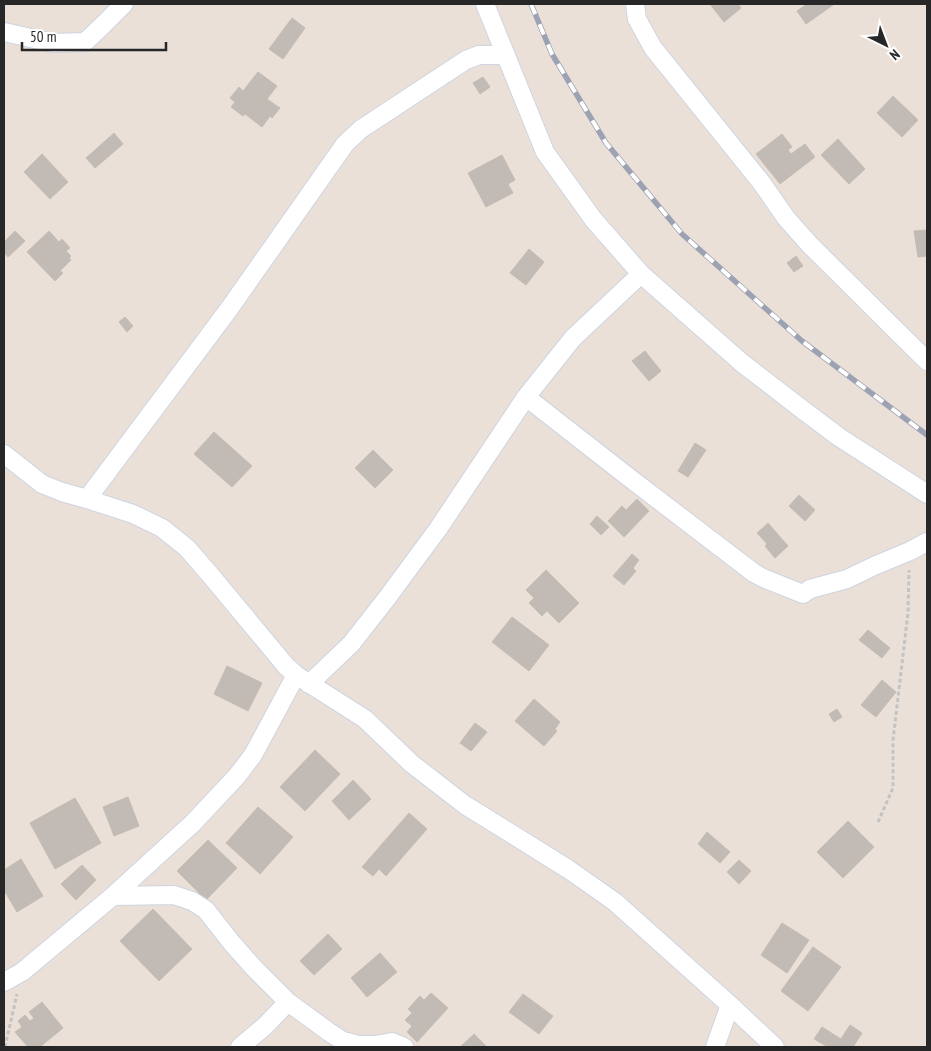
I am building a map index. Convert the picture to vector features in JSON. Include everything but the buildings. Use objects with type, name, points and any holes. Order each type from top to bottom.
[{"type":"street","points":[[4,32],[53,43],[85,42],[124,4]]},
{"type":"street","points":[[485,4],[545,152],[593,219],[640,274],[742,363],[803,410],[839,437],[927,494]]},
{"type":"street","points":[[635,4],[637,19],[653,48],[761,182],[786,218],[810,245],[927,361]]},
{"type":"street","points":[[87,499],[229,309],[345,144],[361,129],[466,60],[479,55],[506,55]]},
{"type":"street","points":[[4,982],[22,972],[113,896],[193,823],[237,776],[254,754],[302,680],[350,644],[387,598],[438,529],[526,397],[573,338],[640,274]]},
{"type":"street","points":[[526,397],[730,555],[763,578],[803,594],[810,589],[847,580],[927,542]]},
{"type":"street","points":[[4,454],[42,484],[132,514],[162,528],[187,548],[286,666],[302,680],[364,719],[412,764],[465,805],[560,864],[615,902],[774,1047]]},
{"type":"street","points":[[113,896],[174,895],[192,901],[206,910],[254,968],[288,1002],[343,1041],[358,1045],[392,1042],[404,1047]]},
{"type":"street","points":[[240,1047],[265,1026],[288,1002]]},
{"type":"street","points":[[715,1047],[730,1005]]},
{"type":"path","points":[[878,822],[893,788],[893,740],[908,612],[910,551]]},
{"type":"path","points":[[5,1047],[22,972]]},
{"type":"railway","points":[[531,4],[552,54],[606,143],[682,234],[802,341],[927,435]]}]
